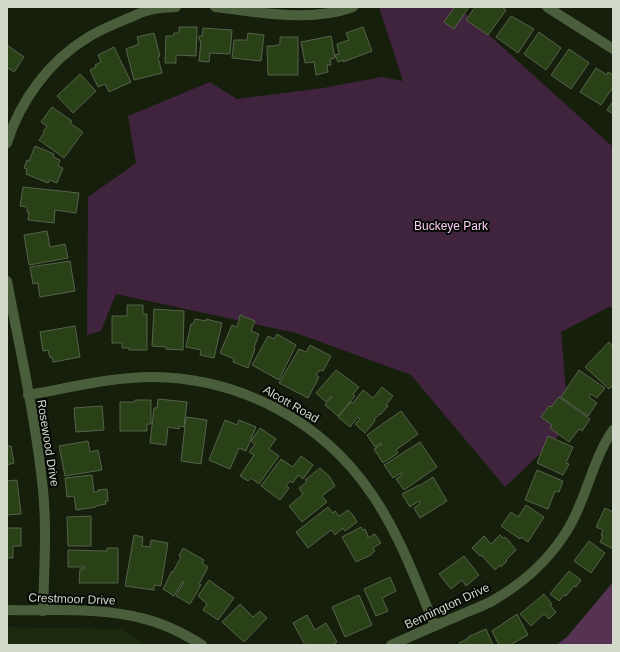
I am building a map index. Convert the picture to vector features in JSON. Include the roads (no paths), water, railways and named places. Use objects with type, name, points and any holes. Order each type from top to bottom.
[{"type":"street","points":[[7,143],[25,103],[42,78],[67,53],[87,38],[110,26],[146,11],[176,7]]},
{"type":"street","points":[[214,7],[283,14],[314,15],[342,11],[353,7]]},
{"type":"street","points":[[547,7],[613,49]]},
{"type":"street","name":"Rosewood Drive","points":[[7,281],[28,395],[43,490],[45,519],[43,611]]},
{"type":"street","name":"Alcott Road","points":[[28,395],[110,380],[152,378],[188,379],[227,388],[261,400],[293,418],[326,442],[347,462],[371,492],[391,526],[435,626]]},
{"type":"street","name":"Bennington Drive","points":[[392,645],[492,601],[522,581],[548,558],[568,529],[582,501],[592,470],[613,430]]},
{"type":"street","name":"Crestmoor Drive","points":[[7,610],[106,612],[141,618],[171,628],[202,645]]},
{"type":"park label","name":"Buckeye Park","points":[[451,226]]}]
